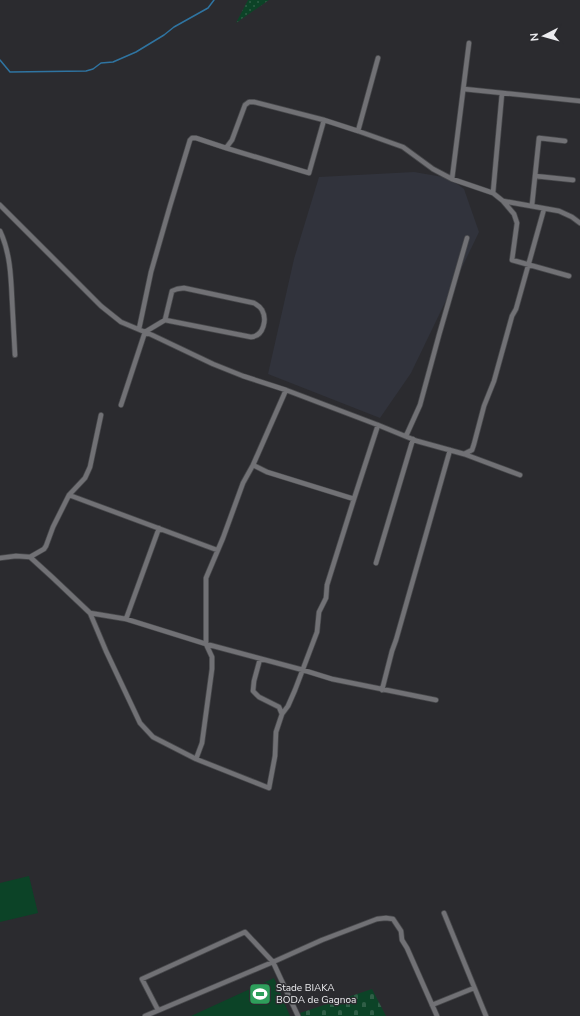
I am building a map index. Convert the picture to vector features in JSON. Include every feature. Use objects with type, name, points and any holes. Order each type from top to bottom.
[{"type":"street","points":[[452,179],[469,43]]},
{"type":"street","points":[[358,131],[378,58]]},
{"type":"street","points":[[464,89],[580,100]]},
{"type":"street","points":[[493,193],[502,93]]},
{"type":"street","points":[[226,148],[232,140],[245,105],[249,102],[324,120],[403,147],[433,169],[452,179],[493,193],[503,200],[514,214],[517,223],[512,260],[569,276]]},
{"type":"street","points":[[139,329],[151,272],[190,140],[192,138],[196,138],[309,173],[324,120]]},
{"type":"street","points":[[532,206],[539,138],[565,141]]},
{"type":"street","points":[[535,176],[573,180]]},
{"type":"street","points":[[503,200],[559,211],[572,216],[580,223]]},
{"type":"street","points":[[0,205],[101,306],[121,322],[243,376],[286,390],[413,439],[464,454],[520,475]]},
{"type":"street","points":[[464,454],[472,450],[474,444],[484,406],[494,381],[512,316],[516,309],[544,209]]},
{"type":"street","points":[[0,231],[8,258],[11,281],[15,355]]},
{"type":"street","points":[[406,436],[420,405],[467,238]]},
{"type":"street","points":[[120,405],[145,332],[165,320],[252,337],[261,332],[264,315],[259,306],[254,303],[184,288],[177,288],[172,291],[165,320]]},
{"type":"street","points":[[196,759],[202,743],[212,669],[212,657],[206,644],[206,578],[243,483],[253,465],[286,390]]},
{"type":"street","points":[[0,558],[16,556],[30,557],[44,549],[68,495],[85,478],[90,467],[101,415]]},
{"type":"street","points":[[30,557],[90,613],[140,723],[153,737],[196,759],[269,788],[276,732],[282,714],[288,706],[303,670],[317,632],[320,612],[326,598],[327,586],[378,425]]},
{"type":"street","points":[[376,563],[413,439]]},
{"type":"street","points":[[382,690],[450,450]]},
{"type":"street","points":[[253,465],[267,472],[354,499]]},
{"type":"street","points":[[68,495],[217,550]]},
{"type":"street","points":[[126,619],[158,528]]},
{"type":"street","points":[[90,613],[126,619],[206,644],[332,679],[436,700]]},
{"type":"street","points":[[260,659],[254,680],[253,691],[259,697],[279,707],[282,714]]},
{"type":"street","points":[[444,913],[486,1016]]},
{"type":"street","points":[[145,1016],[322,940],[377,918],[386,918],[393,919],[401,931],[402,940],[407,948],[436,1016]]},
{"type":"street","points":[[158,1010],[142,979],[246,932],[273,962],[298,1016]]},
{"type":"street","points":[[432,1005],[474,988]]},
{"type":"shaded area","points":[[414,172],[449,178],[464,189],[479,232],[411,373],[380,418],[268,374],[294,259],[319,177]]},
{"type":"green space","points":[[248,0],[269,0],[236,23]]},
{"type":"green space","points":[[29,876],[38,913],[0,922],[0,883]]},
{"type":"green space","name":"Stade BIAKA BODA de Gagnoa","points":[[274,978],[290,1016],[191,1016]]},
{"type":"green space","points":[[372,989],[386,1016],[301,1016],[300,1013]]},
{"type":"waterway","points":[[0,60],[10,72],[86,71],[93,69],[101,63],[113,62],[136,52],[174,27],[208,8],[214,0]]},
{"type":"place","name":"Stade BIAKA BODA de Gagnoa","points":[[260,994]]}]
